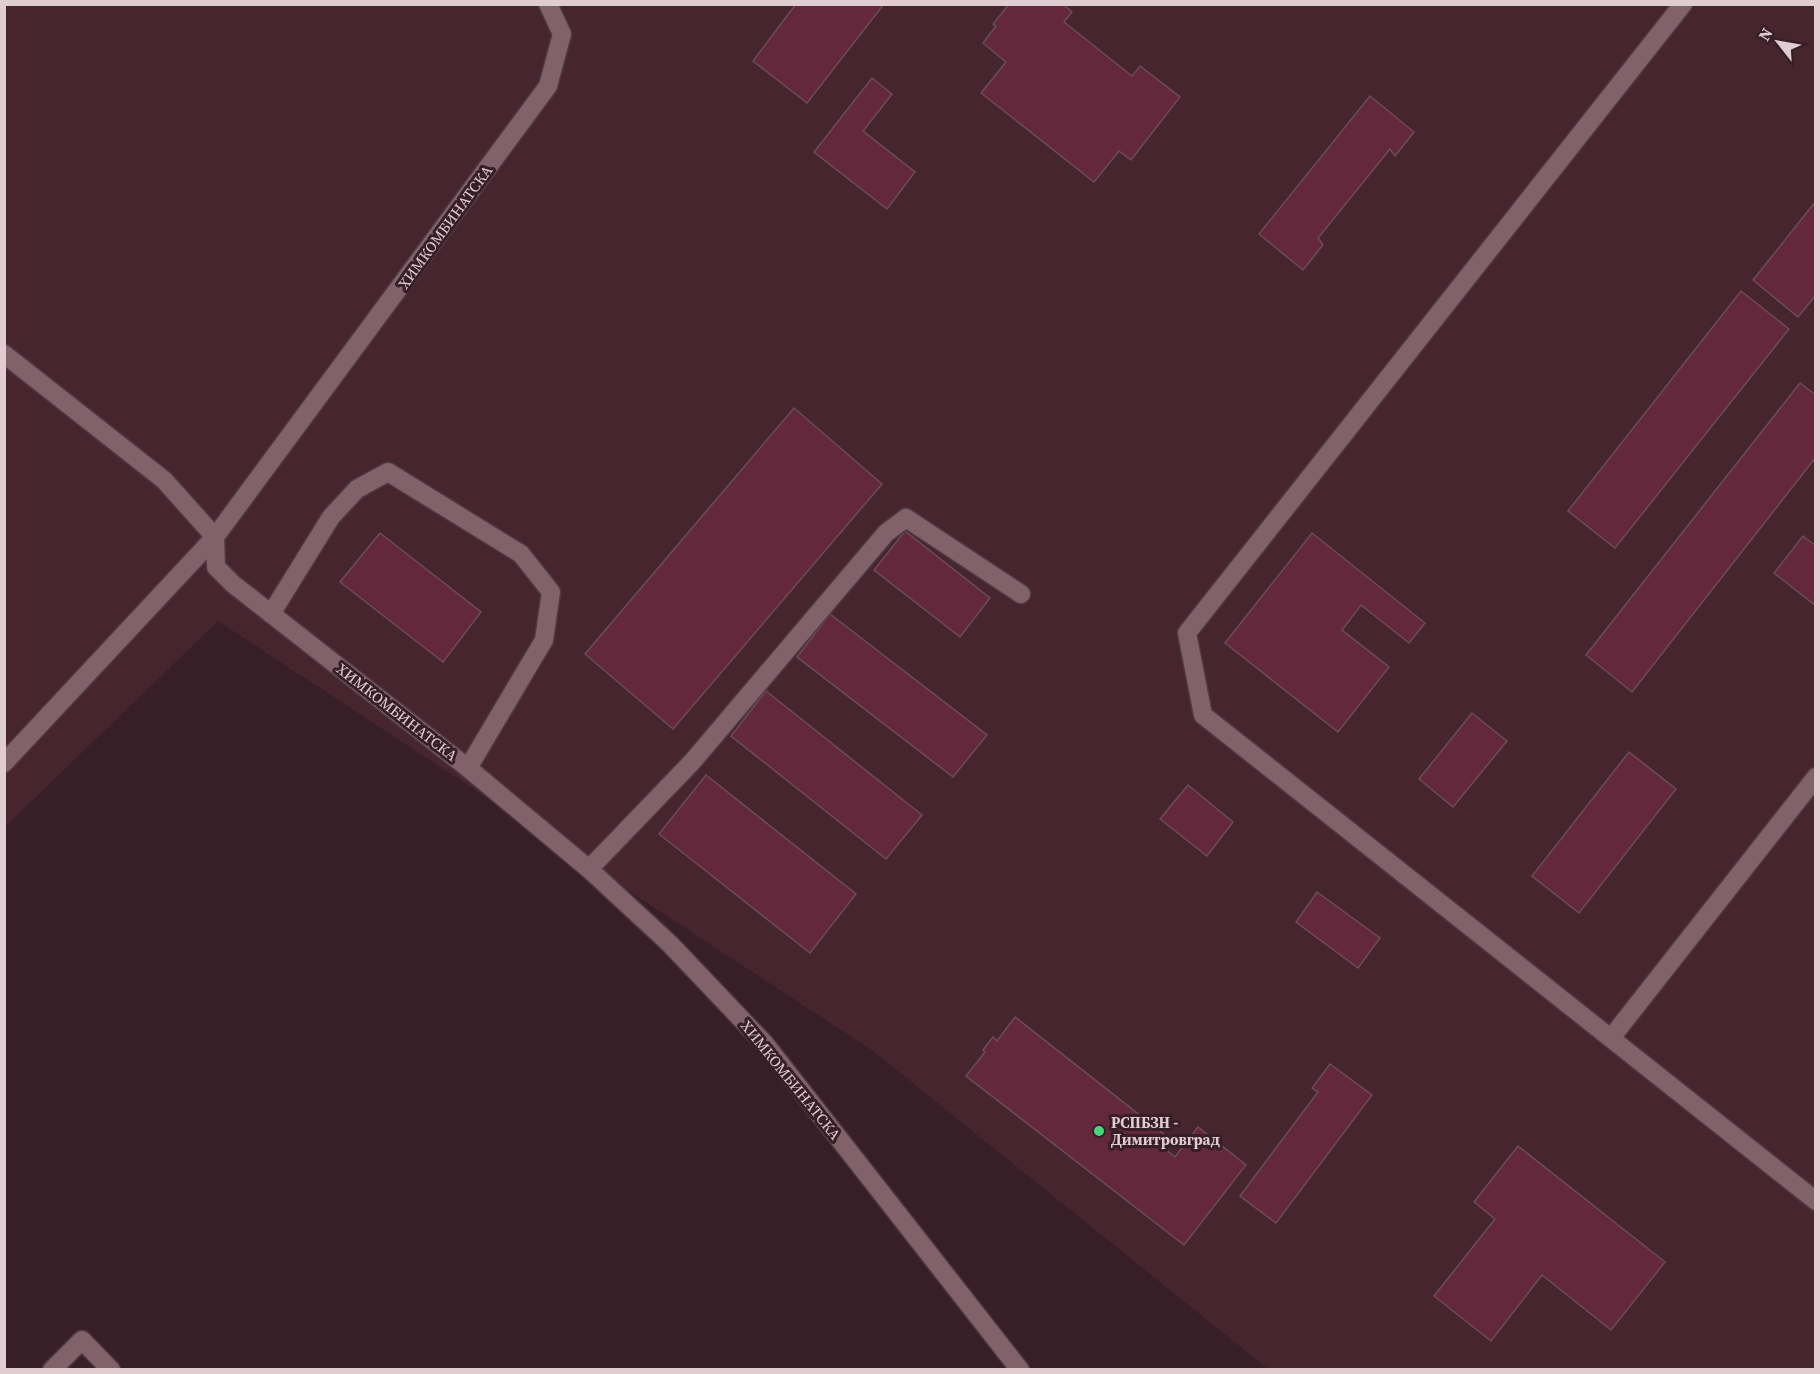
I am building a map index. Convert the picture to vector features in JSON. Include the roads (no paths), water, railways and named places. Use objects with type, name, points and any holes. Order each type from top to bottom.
[{"type":"street","name":"ХИМКОМБИНАТСКА","points":[[548,4],[562,34],[548,86],[215,537],[216,567],[233,584],[468,768],[589,869],[670,944],[765,1044],[1020,1370]]},
{"type":"street","points":[[1683,4],[1187,633],[1203,715],[1815,1201]]},
{"type":"street","points":[[4,354],[164,480],[215,537],[4,763]]},
{"type":"street","points":[[271,614],[331,517],[357,489],[388,472],[521,554],[551,592],[544,640],[468,768]]},
{"type":"street","points":[[589,869],[692,762],[886,533],[906,518],[1021,594]]},
{"type":"street","points":[[1611,1038],[1815,777]]},
{"type":"street","points":[[52,1370],[82,1340],[111,1370]]},
{"type":"place","name":"РСПБЗН - Димитровград","points":[[1099,1131]]}]
